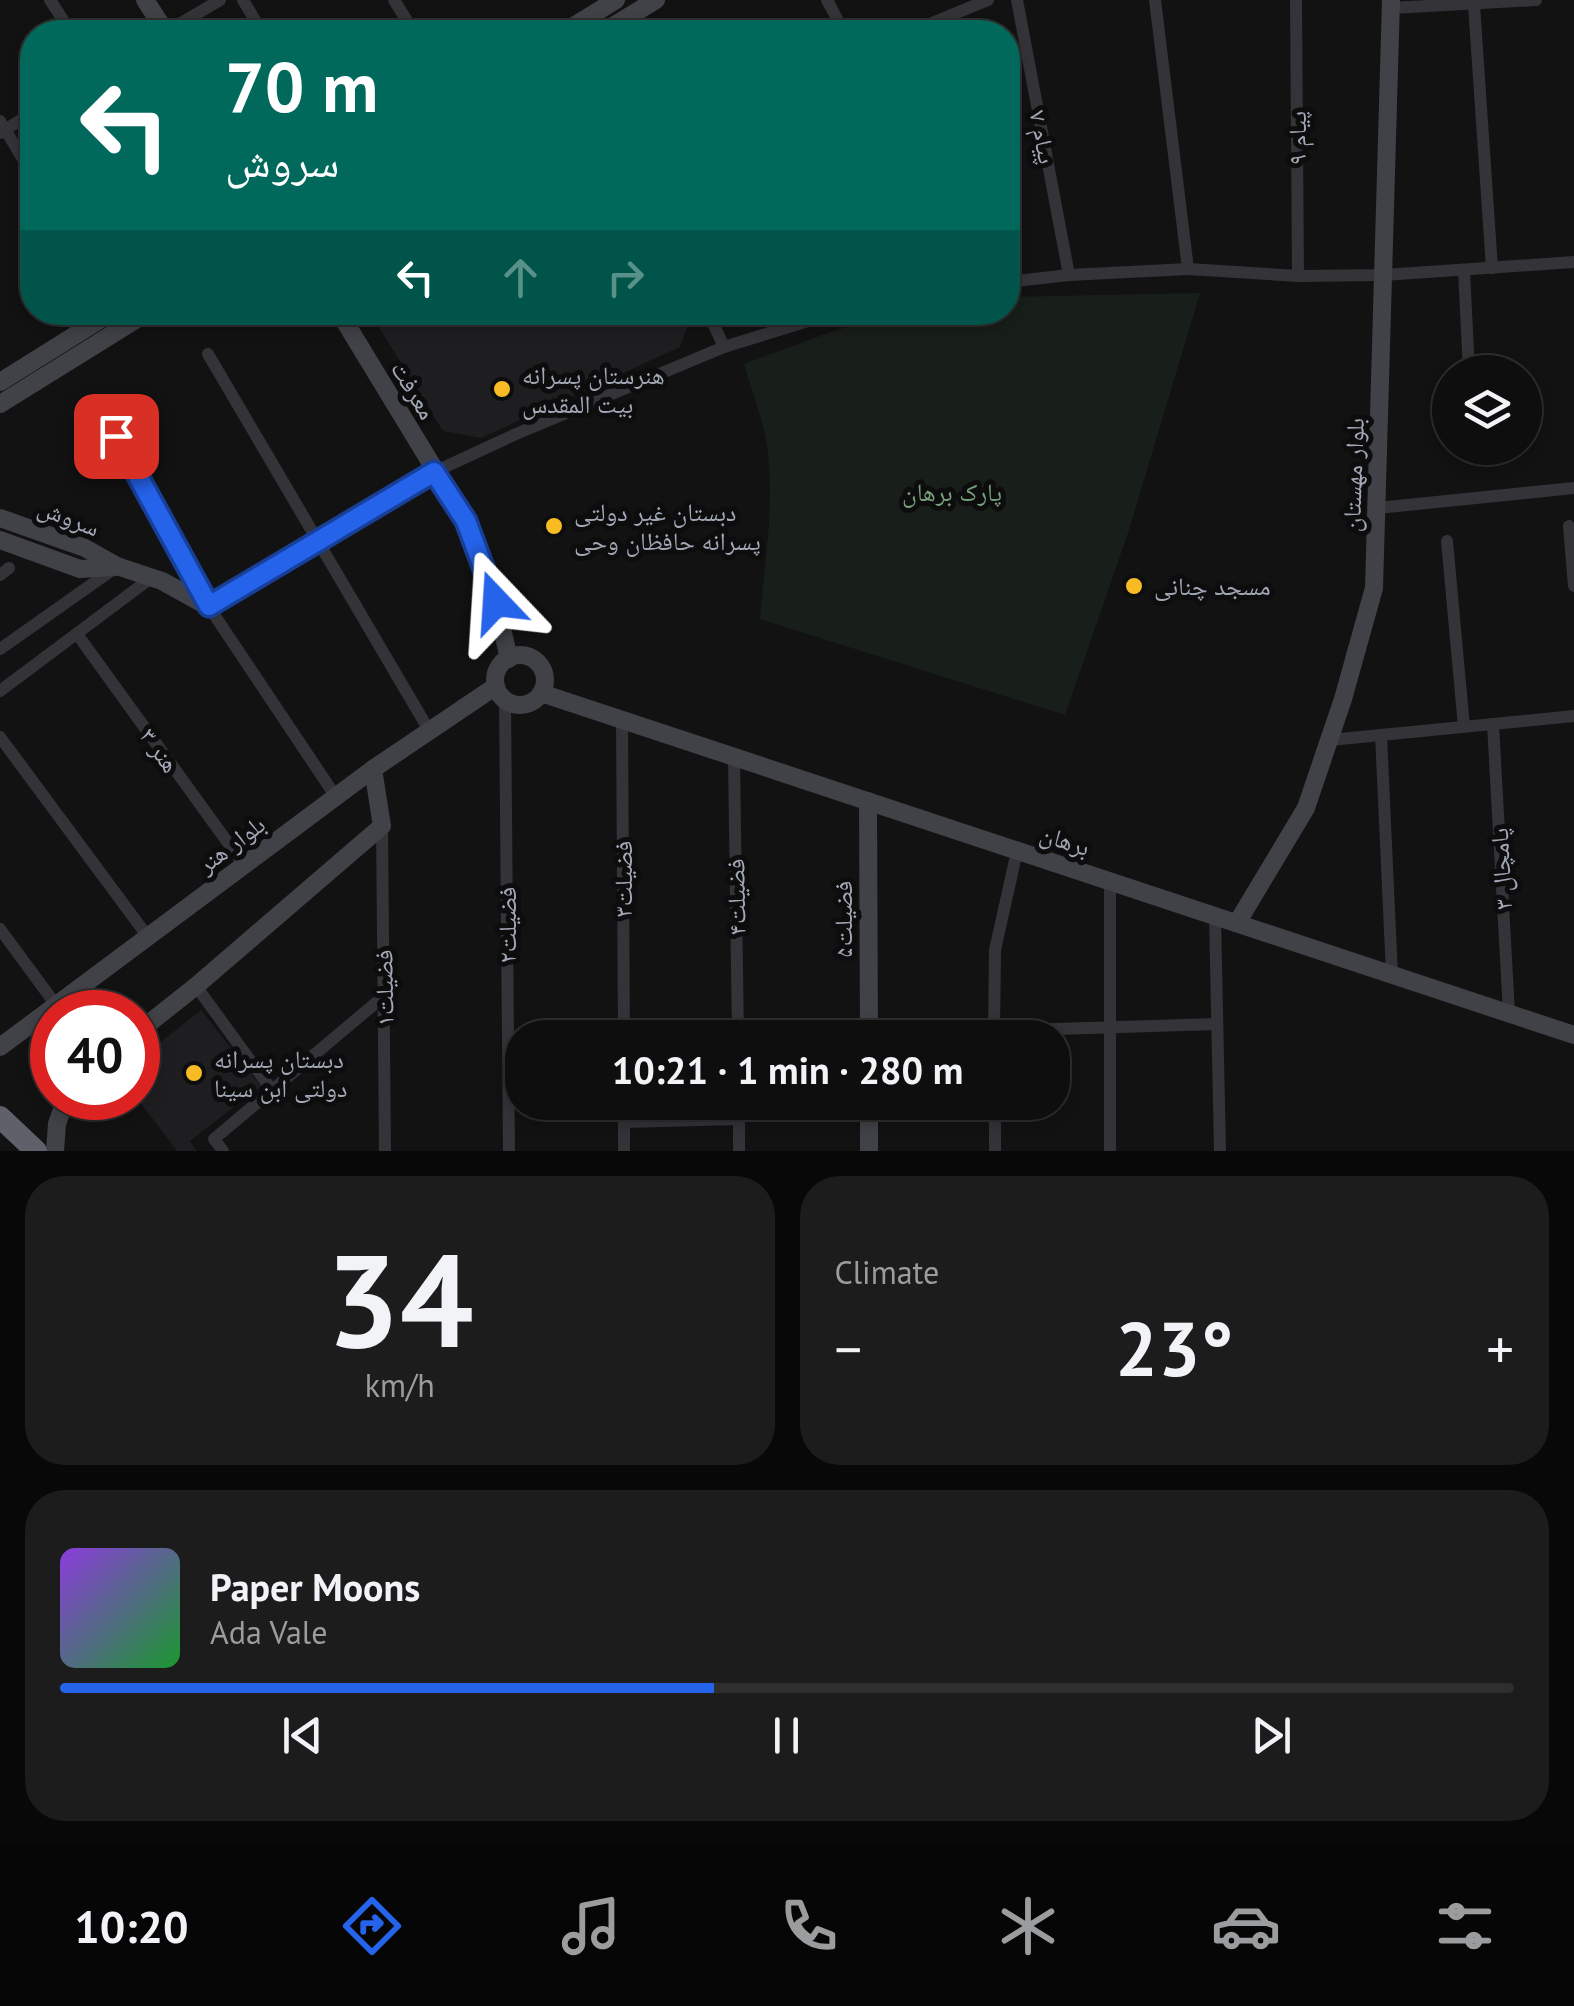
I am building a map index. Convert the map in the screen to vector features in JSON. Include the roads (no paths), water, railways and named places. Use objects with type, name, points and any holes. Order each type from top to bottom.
[{"type":"highway","points":[[0,1117],[36,1151]]},
{"type":"street","points":[[186,20],[220,0]]},
{"type":"street","points":[[584,20],[616,0]]},
{"type":"street","points":[[623,20],[656,0]]},
{"type":"street","name":"پیام ۷","points":[[1017,0],[1069,275]]},
{"type":"street","points":[[1155,0],[1188,269]]},
{"type":"street","name":"پیام ۹","points":[[1296,0],[1298,276]]},
{"type":"street","points":[[1391,4],[1474,5],[1536,0]]},
{"type":"street","points":[[937,20],[979,1]]},
{"type":"street","name":"بلوار مهستان","points":[[1238,924],[1306,808],[1374,588],[1391,4]]},
{"type":"street","points":[[1474,5],[1492,268]]},
{"type":"street","points":[[2,128],[20,156]]},
{"type":"street","points":[[1020,281],[1188,269],[1298,276],[1384,275],[1574,262]]},
{"type":"street","points":[[1464,270],[1468,355]]},
{"type":"street","points":[[0,382],[91,325]]},
{"type":"street","points":[[0,404],[127,325]]},
{"type":"street","name":"معرفت","points":[[347,325],[466,521],[496,602],[509,659]]},
{"type":"street","points":[[714,325],[724,347]]},
{"type":"street","points":[[209,606],[434,472],[724,347],[794,325]]},
{"type":"street","points":[[208,354],[430,732]]},
{"type":"street","points":[[116,436],[209,606],[336,797]]},
{"type":"street","points":[[1378,508],[1574,488]]},
{"type":"street","name":"سروش","points":[[0,518],[85,548],[209,606]]},
{"type":"street","points":[[1568,526],[1574,586]]},
{"type":"street","name":"سروش","points":[[0,540],[80,568],[118,566]]},
{"type":"street","points":[[1446,541],[1464,726]]},
{"type":"street","points":[[0,648],[118,566]]},
{"type":"street","points":[[0,691],[151,578]]},
{"type":"street","name":"هنر ۳","points":[[76,634],[244,866]]},
{"type":"street","points":[[524,655],[538,663],[545,678],[536,700],[520,705],[501,693],[496,673],[509,659],[524,655]]},
{"type":"street","name":"بلوار هنر","points":[[76,990],[372,769],[501,693]]},
{"type":"street","name":"فضیلت۲","points":[[501,693],[508,1151]]},
{"type":"street","name":"برهان","points":[[541,693],[1574,1035]]},
{"type":"street","points":[[1330,740],[1574,716]]},
{"type":"street","name":"فضیلت۳","points":[[622,720],[624,1020]]},
{"type":"street","name":"پامچال ۳","points":[[1492,724],[1509,1014]]},
{"type":"street","points":[[1381,735],[1392,975]]},
{"type":"street","points":[[0,737],[148,937]]},
{"type":"street","name":"فضیلت۴","points":[[734,757],[738,1020]]},
{"type":"street","points":[[160,1015],[382,826],[372,769]]},
{"type":"street","name":"فضیلت۵","points":[[868,801],[868,1020]]},
{"type":"street","name":"فضیلت۱","points":[[382,826],[385,1151]]},
{"type":"street","points":[[994,1020],[995,950],[1017,851]]},
{"type":"street","points":[[1110,882],[1110,1151]]},
{"type":"street","points":[[1215,916],[1220,1151]]},
{"type":"street","points":[[0,930],[45,990]]},
{"type":"street","points":[[196,986],[271,1089]]},
{"type":"street","points":[[223,1151],[214,1139],[384,996]]},
{"type":"street","name":"بلوار هنر","points":[[0,1047],[30,1024]]},
{"type":"street","points":[[1070,1029],[1217,1024]]},
{"type":"street","points":[[55,1151],[58,1120]]},
{"type":"street","points":[[624,1151],[624,1122],[701,1120]]},
{"type":"street","points":[[739,1120],[740,1151]]},
{"type":"street","points":[[869,1120],[869,1151]]},
{"type":"street","points":[[994,1120],[994,1151]]},
{"type":"place","name":"هنرستان پسرانه بیت المقدس","points":[[502,389]]},
{"type":"place","name":"دبستان غیر دولتی پسرانه حافظان وحی","points":[[554,526]]},
{"type":"place","name":"مسجد چنانی","points":[[1134,586]]},
{"type":"place","name":"دبستان پسرانه دولتی ابن سینا","points":[[194,1073]]},
{"type":"park label","name":"پارک برهان","points":[[952,492]]}]
